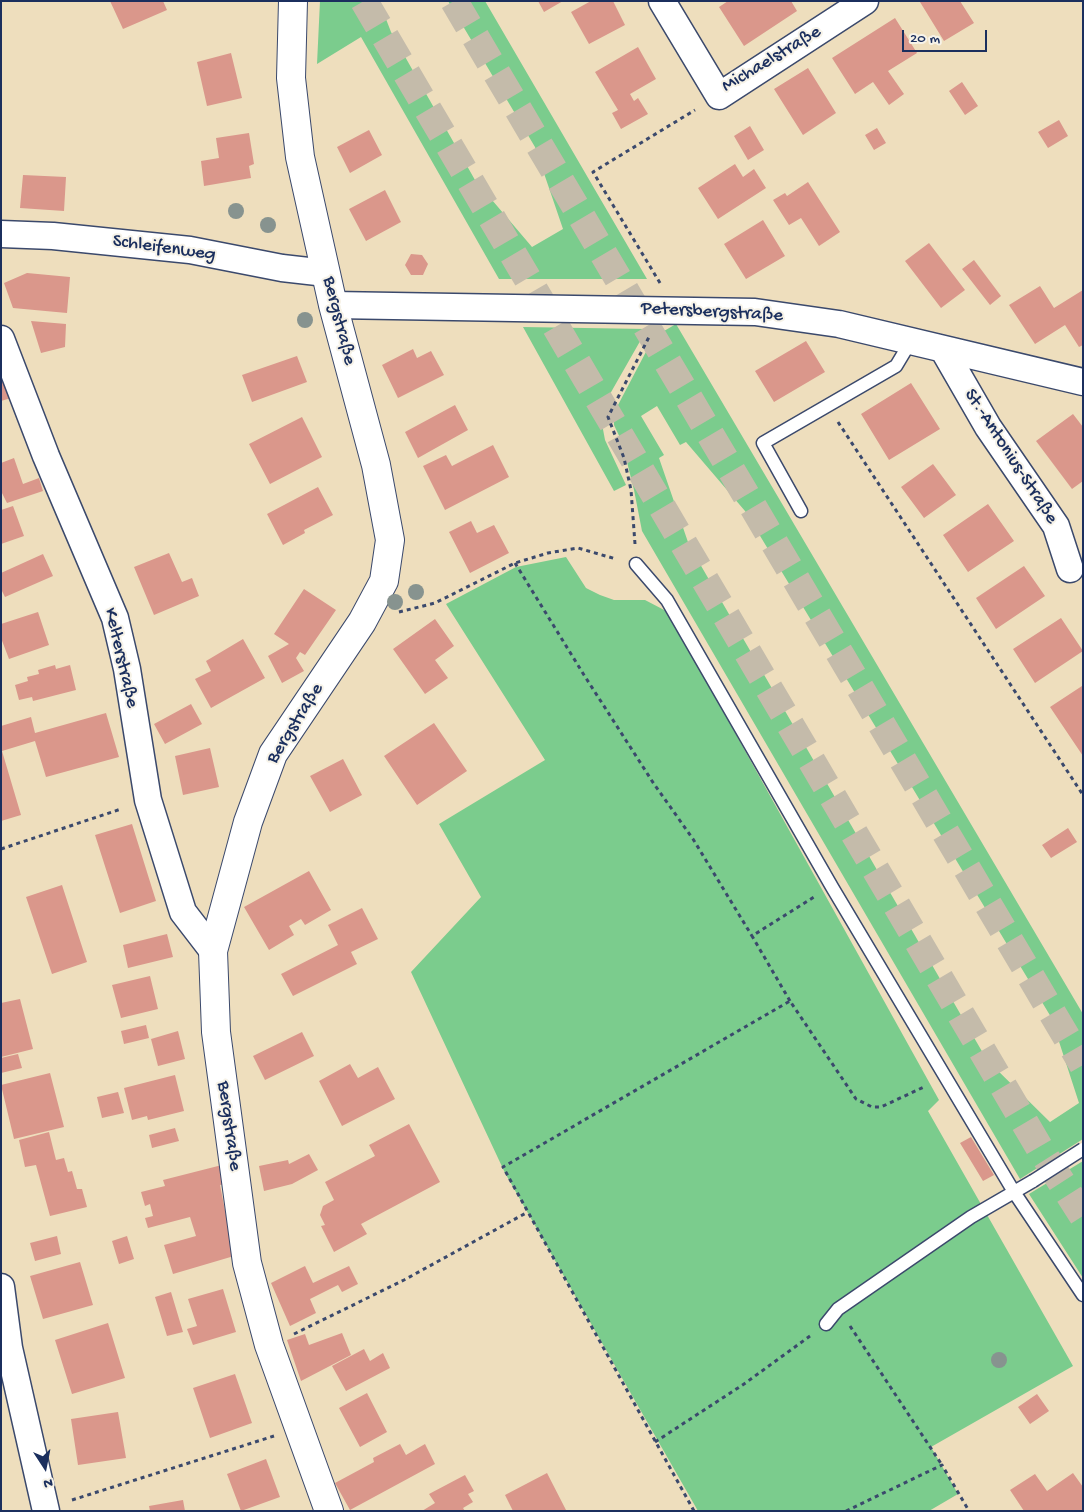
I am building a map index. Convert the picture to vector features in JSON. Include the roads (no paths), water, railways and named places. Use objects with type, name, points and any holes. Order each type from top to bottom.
[{"type":"street","name":"Bergstraße","points":[[293,1],[291,78],[300,156],[333,305],[376,465],[390,540],[384,581],[362,622],[274,754],[248,822],[213,951],[216,1032],[247,1263],[268,1344],[329,1511]]},
{"type":"street","name":"Michaelstraße","points":[[662,1],[720,96],[865,1]]},
{"type":"street","name":"Schleifenweg","points":[[1,234],[53,236],[190,250],[282,268],[326,273]]},
{"type":"street","name":"Petersbergstraße","points":[[333,305],[668,309],[755,312],[839,324],[1083,382]]},
{"type":"street","name":"Kelterstraße","points":[[1,340],[46,456],[116,618],[127,669],[148,800],[183,912],[213,951]]},
{"type":"street","name":"St.-Antonius-Straße","points":[[943,349],[988,427],[1056,526],[1070,569]]},
{"type":"street","points":[[1,1287],[9,1348],[45,1510]]},
{"type":"lane","points":[[802,511],[763,443],[896,366],[911,341]]},
{"type":"lane","points":[[636,564],[667,600],[832,886],[1014,1192],[1083,1295]]},
{"type":"lane","points":[[826,1324],[838,1308],[971,1217],[1083,1148]]},
{"type":"tunnel","points":[[364,1],[1039,1147],[1083,1216]]},
{"type":"tunnel","points":[[454,1],[1083,1065]]}]
